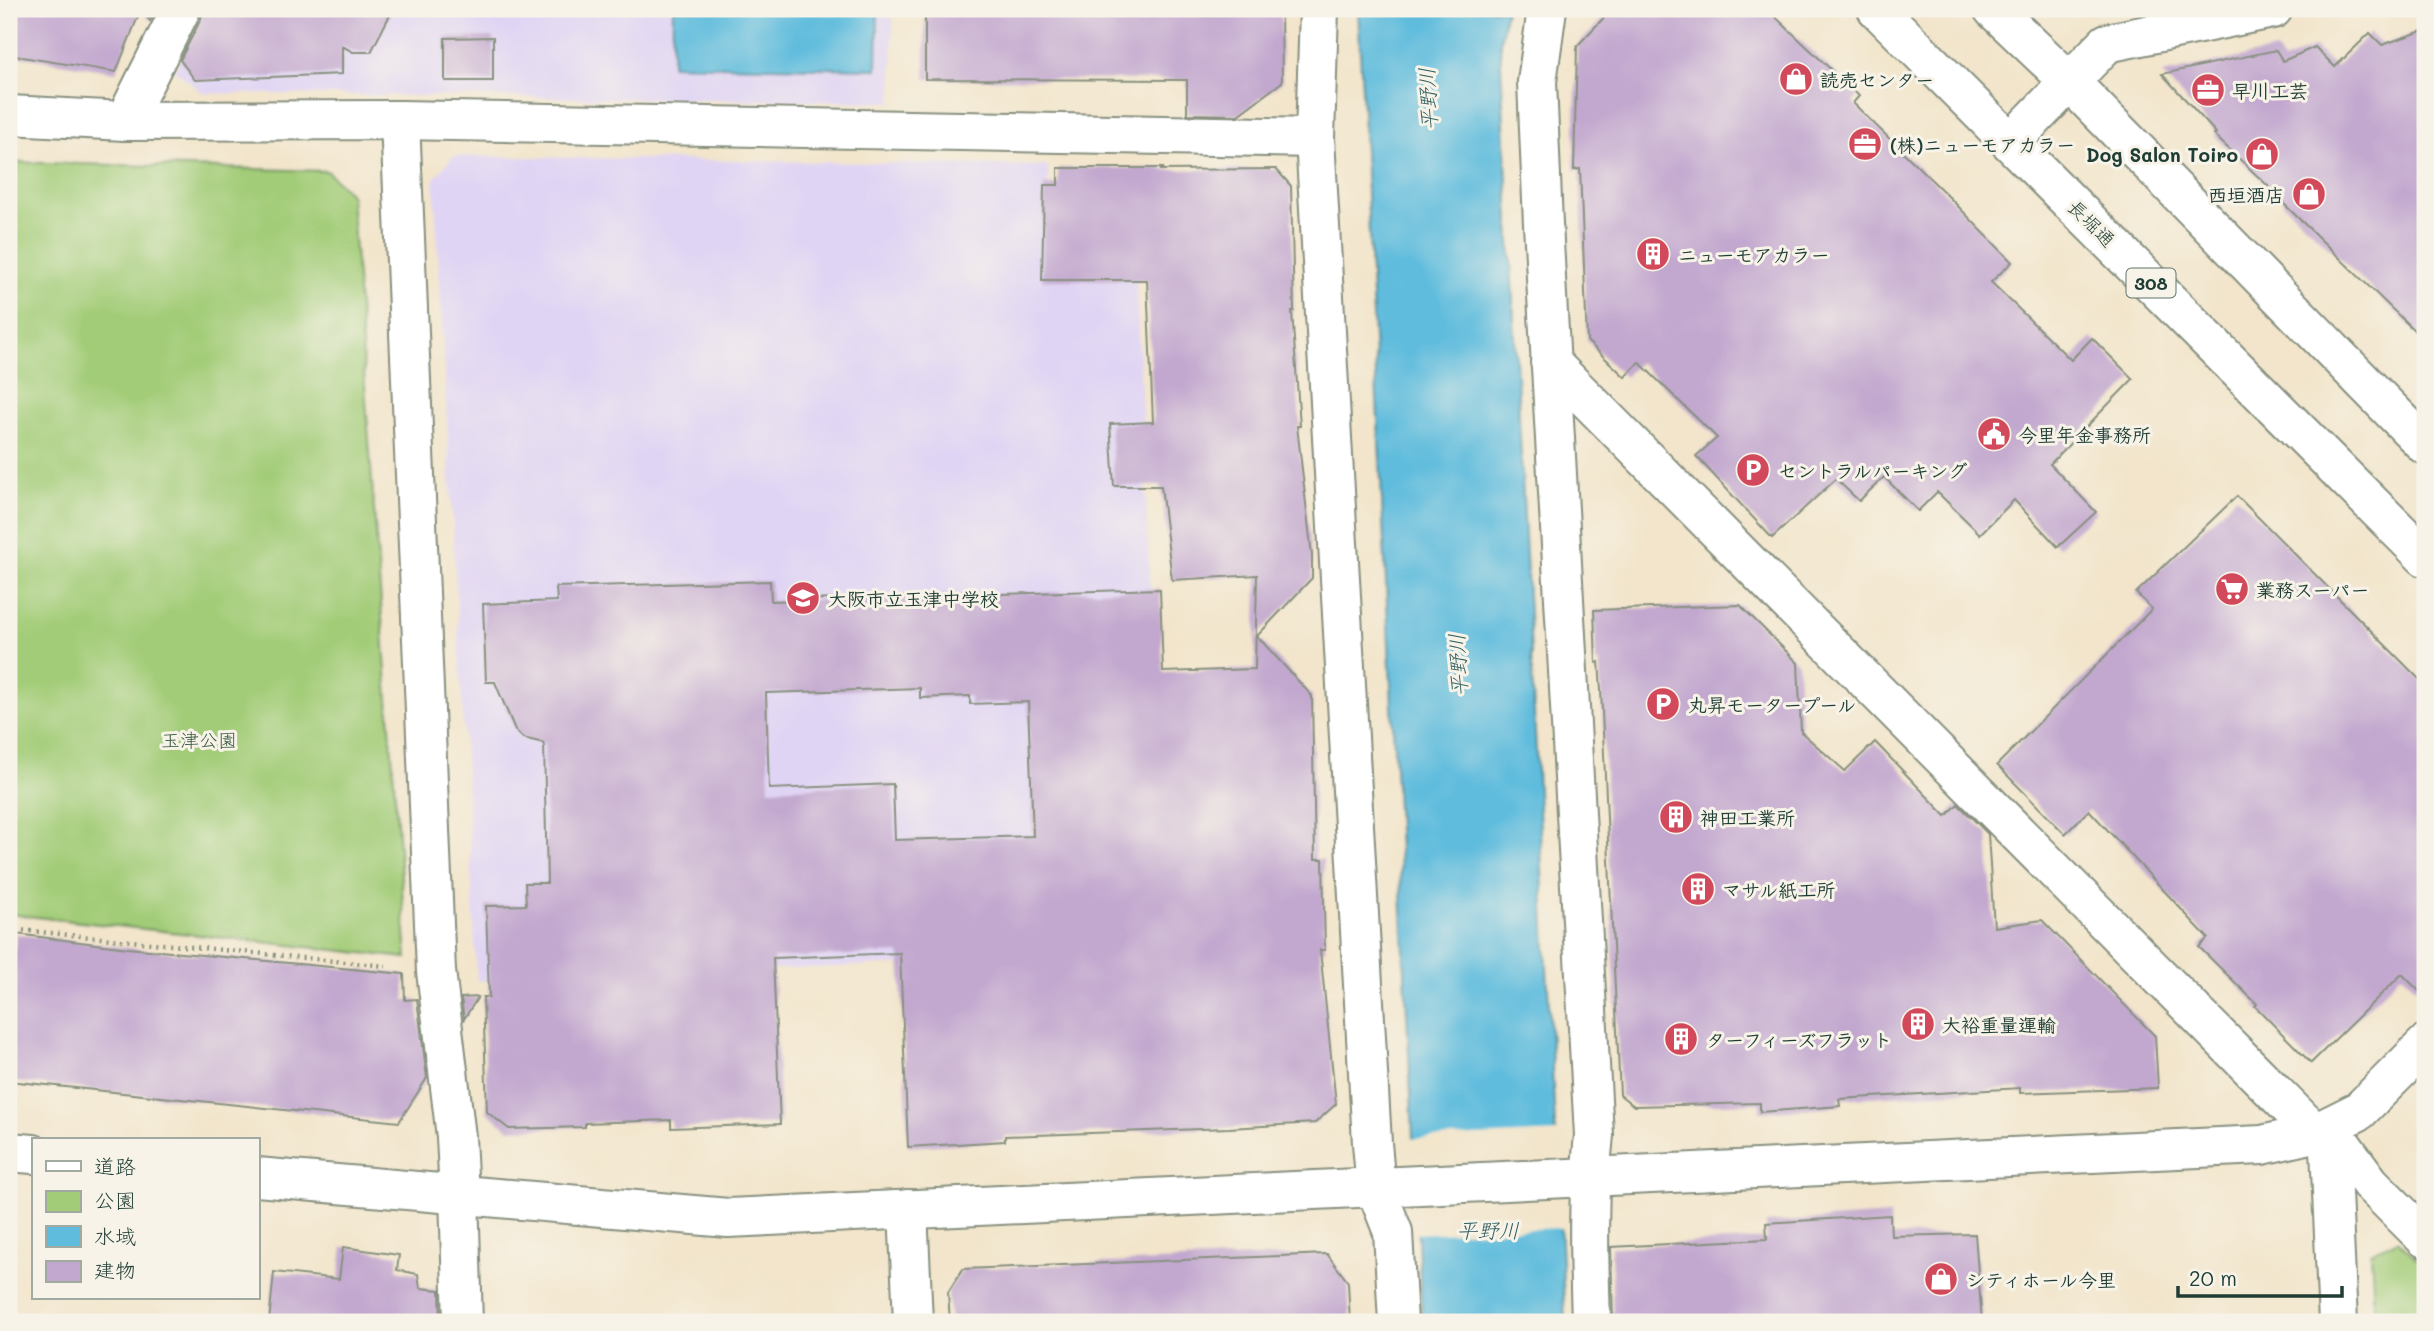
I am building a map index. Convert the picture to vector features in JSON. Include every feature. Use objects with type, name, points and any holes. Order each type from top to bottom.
[{"type":"main road","points":[[125,121],[181,9]]},
{"type":"main road","points":[[1318,9],[1315,138],[1393,1188],[1398,1322]]},
{"type":"main road","points":[[1547,9],[1538,82],[1550,362],[1594,1135],[1577,1178],[1591,1322]]},
{"type":"main road","name":"長堀通","points":[[1877,9],[2425,557]]},
{"type":"main road","points":[[1993,9],[2070,82],[2425,445]]},
{"type":"main road","points":[[2011,142],[2107,43],[2273,9]]},
{"type":"main road","points":[[9,115],[125,121],[400,120],[1315,138]]},
{"type":"main road","points":[[400,120],[436,971],[456,1137],[463,1322]]},
{"type":"main road","points":[[1550,362],[2322,1130],[2425,1238]]},
{"type":"main road","points":[[259,1177],[728,1218],[2262,1145],[2322,1130],[2359,1111],[2425,1045]]},
{"type":"main road","points":[[2322,1130],[2338,1322]]},
{"type":"main road","points":[[9,1152],[32,1154]]},
{"type":"main road","points":[[908,1209],[913,1322]]},
{"type":"path","points":[[9,929],[436,971]]},
{"type":"shaded area","points":[[204,9],[893,9],[892,102],[203,93],[175,70]]},
{"type":"shaded area","name":"大阪市立玉津中学校","points":[[453,156],[1048,166],[1050,240],[1134,242],[1167,954],[477,981],[434,179]]},
{"type":"green space","name":"玉津公園","points":[[9,162],[327,171],[351,195],[407,958],[9,914]]},
{"type":"green space","points":[[2398,1240],[2425,1267],[2425,1322],[2375,1322],[2371,1253]]},
{"type":"water","points":[[673,9],[878,9],[877,69],[672,65]]},
{"type":"water","name":"平野川","points":[[1358,9],[1506,9],[1500,43],[1565,1322],[1422,1322]]},
{"type":"pier","points":[[1559,1132],[1564,1228],[1414,1234],[1409,1139]]},
{"type":"building","points":[[9,9],[141,9],[116,72],[9,55]]},
{"type":"building","points":[[141,9],[157,9],[150,21]]},
{"type":"building","points":[[203,9],[393,9],[371,52],[353,52],[342,46],[342,74],[195,80],[180,60],[201,19]]},
{"type":"building","points":[[925,9],[1281,9],[1282,82],[1238,115],[1187,114],[1187,80],[925,79]]},
{"type":"building","points":[[1612,9],[1767,9],[1859,96],[1853,103],[2012,262],[1991,282],[2071,360],[2092,338],[2133,379],[2050,464],[2096,512],[2058,547],[2014,500],[1980,534],[1937,492],[1918,511],[1884,477],[1859,501],[1836,479],[1772,538],[1696,456],[1717,438],[1639,362],[1625,377],[1587,341],[1580,169],[1574,170],[1577,46]]},
{"type":"building","points":[[2425,30],[2425,341],[2214,135],[2216,133],[2162,74],[2276,50],[2283,61],[2315,47],[2335,67],[2370,33],[2382,45]]},
{"type":"building","points":[[493,37],[493,81],[445,81],[445,38]]},
{"type":"building","points":[[1058,168],[1164,168],[1160,170],[1276,169],[1291,186],[1292,311],[1300,426],[1297,426],[1312,556],[1312,578],[1257,636],[1312,696],[1315,859],[1323,859],[1325,950],[1320,950],[1336,1104],[1315,1123],[1005,1136],[1005,1141],[908,1147],[900,953],[773,958],[780,1124],[671,1128],[671,1120],[585,1123],[585,1127],[509,1129],[487,1112],[483,997],[489,997],[486,906],[526,905],[525,883],[547,883],[544,743],[523,738],[515,730],[495,682],[486,682],[483,604],[557,601],[556,587],[770,581],[771,601],[1160,589],[1163,672],[1255,669],[1257,575],[1172,580],[1161,486],[1114,486],[1110,424],[1153,422],[1147,280],[1042,280],[1044,185],[1058,185]],"holes":[[[920,688],[920,698],[970,696],[970,704],[1028,702],[1033,836],[895,840],[893,784],[769,789],[766,693]]]},
{"type":"building","points":[[2237,496],[2425,685],[2425,997],[2402,974],[2311,1063],[2255,1006],[2257,1004],[2199,947],[2208,938],[2089,810],[2065,834],[1997,765],[2152,609],[2136,593]]},
{"type":"building","points":[[1740,605],[1798,663],[1801,732],[1845,771],[1875,742],[1946,816],[1958,804],[1988,834],[1994,927],[2042,920],[2155,1036],[2158,1088],[2020,1093],[2020,1088],[1839,1099],[1840,1106],[1760,1112],[1760,1103],[1634,1106],[1620,1095],[1601,690],[1599,662],[1596,663],[1594,610]]},
{"type":"building","points":[[16,934],[128,948],[404,974],[405,1000],[417,999],[427,1078],[399,1122],[9,1081],[9,996]]},
{"type":"building","points":[[478,997],[464,1019],[461,998]]},
{"type":"building","points":[[1890,1215],[1891,1236],[1975,1234],[1982,1322],[1613,1322],[1611,1247],[1767,1239],[1766,1223]]},
{"type":"building","points":[[343,1247],[399,1255],[397,1270],[418,1274],[420,1288],[440,1290],[441,1322],[269,1322],[274,1272],[339,1279]]},
{"type":"building","points":[[1327,1254],[1348,1282],[1350,1322],[950,1322],[948,1292],[963,1269]]},
{"type":"place","name":"読売センター","points":[[1796,79]]},
{"type":"place","name":"早川工芸","points":[[2208,90]]},
{"type":"place","name":"(株)ニューモアカラー","points":[[1865,144]]},
{"type":"place","name":"Dog Salon Toiro","points":[[2262,154]]},
{"type":"place","name":"西垣酒店","points":[[2309,194]]},
{"type":"place","name":"ニューモアカラー","points":[[1653,254]]},
{"type":"place","name":"今里年金事務所","points":[[1994,434]]},
{"type":"place","name":"セントラルパーキング","points":[[1753,470]]},
{"type":"place","name":"業務スーパー","points":[[2232,589]]},
{"type":"place","name":"大阪市立玉津中学校","points":[[803,598]]},
{"type":"place","name":"丸昇モータープール","points":[[1663,704]]},
{"type":"place","name":"神田工業所","points":[[1676,817]]},
{"type":"place","name":"マサル紙工所","points":[[1698,889]]},
{"type":"place","name":"大裕重量運輸","points":[[1918,1024]]},
{"type":"place","name":"ターフィーズフラット","points":[[1681,1039]]},
{"type":"place","name":"シティホール今里","points":[[1941,1279]]}]
